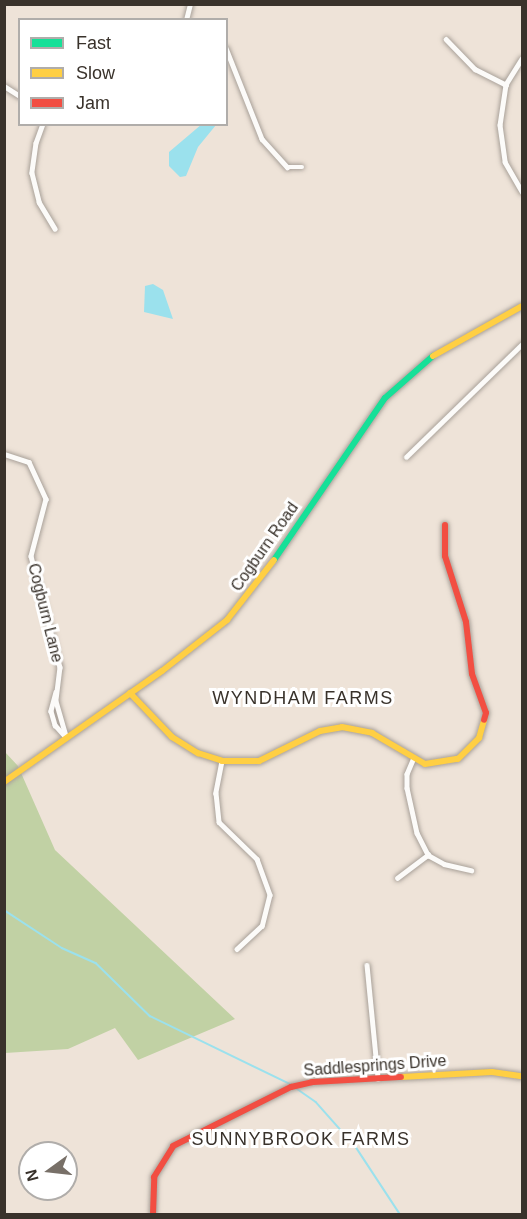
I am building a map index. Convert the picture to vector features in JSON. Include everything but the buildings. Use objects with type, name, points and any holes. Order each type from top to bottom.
[{"type":"street","points":[[446,39],[475,69],[506,85]]},
{"type":"street","points":[[228,53],[262,139],[287,167],[302,167]]},
{"type":"street","points":[[522,59],[506,85],[500,109],[501,140],[508,169],[522,192]]},
{"type":"street","points":[[4,86],[18,95]]},
{"type":"street","points":[[42,126],[36,142],[32,173],[39,202],[55,229]]},
{"type":"street","name":"Cogburn Road","points":[[4,782],[211,634],[241,605],[385,398],[440,350],[522,306]]},
{"type":"street","points":[[406,457],[522,344]]},
{"type":"street","name":"Cogburn Lane","points":[[4,454],[29,462],[46,499],[31,556],[60,667],[51,711],[55,725],[66,736]]},
{"type":"street","points":[[130,693],[172,737],[198,753],[222,761],[260,761],[320,731],[342,727],[372,733],[413,760],[436,764],[458,759],[479,738],[486,716],[472,674],[466,622],[445,556],[445,525]]},
{"type":"street","points":[[413,760],[406,774],[407,788],[417,833],[428,855],[444,864],[471,870]]},
{"type":"street","points":[[222,761],[216,793],[219,822],[257,859],[270,895],[262,926],[237,949]]},
{"type":"street","points":[[397,878],[428,855]]},
{"type":"street","points":[[367,965],[378,1078]]},
{"type":"street","name":"Saddlesprings Drive","points":[[153,1215],[154,1177],[165,1155],[183,1138],[301,1084],[492,1072],[522,1076]]},
{"type":"green space","points":[[5,752],[18,766],[55,850],[235,1019],[138,1060],[115,1028],[68,1049],[5,1053]]},
{"type":"water","points":[[200,126],[215,126],[198,147],[186,176],[180,177],[169,166],[169,152]]},
{"type":"water","points":[[153,284],[163,290],[173,319],[144,312],[145,286]]},
{"type":"waterway","points":[[4,910],[62,948],[96,963],[150,1016],[292,1085]]},
{"type":"waterway","points":[[296,1088],[316,1102],[356,1147],[400,1214]]},
{"type":"traffic: fast","points":[[274,560],[385,398],[433,356]]},
{"type":"traffic: slow","points":[[433,356],[522,306]]},
{"type":"traffic: slow","points":[[4,782],[162,671],[227,620],[274,560]]},
{"type":"traffic: slow","points":[[130,693],[172,737],[198,753],[222,761],[259,761],[320,731],[342,727],[372,733],[425,764],[458,759],[479,738],[484,720]]},
{"type":"traffic: slow","points":[[401,1077],[492,1072],[522,1076]]},
{"type":"traffic: jam","points":[[445,525],[445,556],[466,622],[472,674],[486,713],[484,720]]},
{"type":"traffic: jam","points":[[153,1214],[154,1177],[173,1146],[291,1087],[312,1082],[401,1077]]},
{"type":"district","name":"WYNDHAM FARMS","points":[[303,698]]},
{"type":"district","name":"SUNNYBROOK FARMS","points":[[301,1139]]}]
